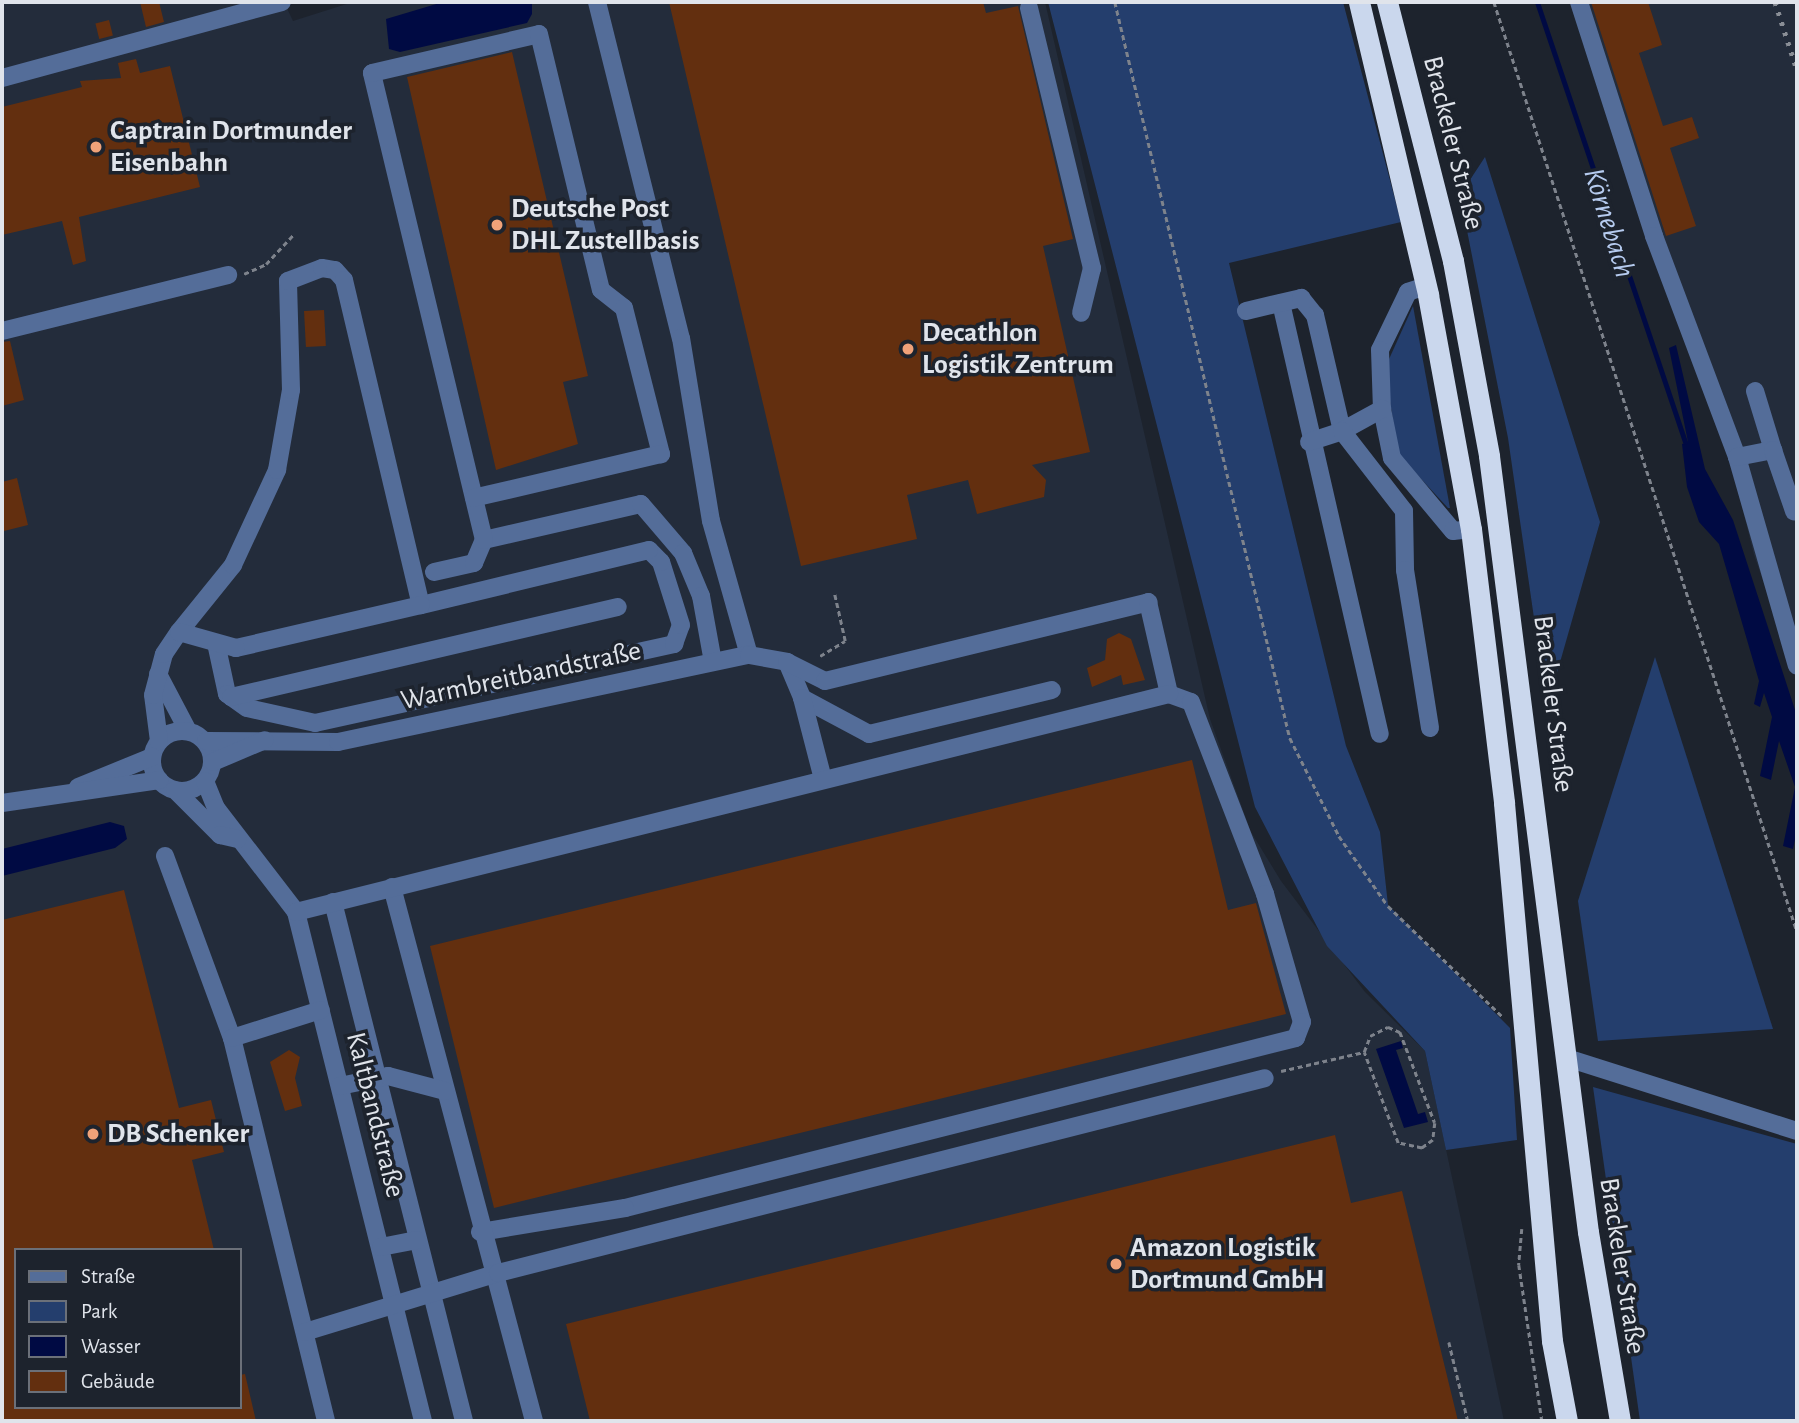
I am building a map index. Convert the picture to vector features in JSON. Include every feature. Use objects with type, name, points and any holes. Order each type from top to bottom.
[{"type":"highway","name":"Brackeler Straße","points":[[1359,2],[1426,286],[1471,529],[1504,803],[1550,1328],[1567,1421]]},
{"type":"highway","name":"Brackeler Straße","points":[[1387,2],[1453,261],[1489,456],[1567,1058],[1620,1421]]},
{"type":"street","points":[[2,78],[227,9],[282,2]]},
{"type":"street","points":[[597,2],[681,338],[711,521],[748,656]]},
{"type":"street","points":[[1579,2],[1654,236],[1737,457],[1797,666]]},
{"type":"street","points":[[1029,8],[1092,268],[1081,313]]},
{"type":"street","points":[[434,572],[474,563],[484,540],[372,73],[539,34],[601,290],[624,308],[661,454],[474,498]]},
{"type":"street","points":[[159,780],[153,695],[158,674],[178,632],[233,565],[260,515],[287,425],[288,281],[322,268],[344,280],[421,605]]},
{"type":"street","points":[[2,331],[228,275]]},
{"type":"street","points":[[1426,286],[1408,292],[1380,351],[1382,409],[1391,458],[1453,531],[1471,529]]},
{"type":"street","points":[[1246,311],[1301,298],[1315,315],[1342,431],[1404,510],[1405,570],[1430,728]]},
{"type":"street","points":[[1281,303],[1309,442],[1380,734]]},
{"type":"street","points":[[1755,391],[1794,511]]},
{"type":"street","points":[[1309,442],[1342,431],[1382,409]]},
{"type":"street","points":[[1737,457],[1773,450]]},
{"type":"street","points":[[484,540],[640,504],[683,553],[701,596],[713,662]]},
{"type":"street","points":[[178,632],[236,649],[649,550],[662,562],[676,597],[681,625],[674,643],[680,669]]},
{"type":"street","name":"Warmbreitbandstraße","points":[[206,741],[338,742],[748,656],[787,663],[825,681],[1148,602],[1169,694]]},
{"type":"street","points":[[231,697],[618,607]]},
{"type":"street","points":[[216,643],[220,682],[231,697],[247,708],[315,723],[674,643]]},
{"type":"street","points":[[787,663],[802,698],[823,779]]},
{"type":"street","points":[[2,803],[78,787],[159,780],[175,790],[205,781],[213,762],[206,741],[188,731],[158,674]]},
{"type":"street","points":[[802,698],[869,734],[1052,690]]},
{"type":"street","points":[[296,912],[1169,694],[1191,702],[1265,894],[1302,1022],[1296,1038],[625,1208],[480,1232]]},
{"type":"street","points":[[78,787],[188,731]]},
{"type":"street","name":"Warmbreitbandstraße","points":[[213,762],[265,740]]},
{"type":"street","name":"Kaltbandstraße","points":[[205,781],[239,839],[296,912],[422,1421]]},
{"type":"street","name":"Kaltbandstraße","points":[[175,790],[220,835],[239,839]]},
{"type":"street","points":[[166,856],[232,1038],[326,1421]]},
{"type":"street","points":[[392,887],[480,1232],[498,1273],[534,1421]]},
{"type":"street","points":[[333,902],[416,1240],[464,1421]]},
{"type":"street","points":[[232,1038],[321,1010]]},
{"type":"street","points":[[1567,1058],[1797,1131]]},
{"type":"street","points":[[340,1086],[377,1078],[445,1091]]},
{"type":"street","points":[[305,1332],[498,1273],[1265,1078]]},
{"type":"street","points":[[381,1247],[416,1240]]},
{"type":"path","points":[[1115,2],[1290,738],[1339,836],[1388,906],[1510,1028]]},
{"type":"path","points":[[1494,2],[1797,931]]},
{"type":"path","points":[[228,275],[266,264],[294,234]]},
{"type":"path","points":[[820,656],[845,641],[834,592]]},
{"type":"path","points":[[1388,1027],[1399,1032],[1435,1123],[1433,1140],[1422,1148],[1398,1143],[1364,1052],[1370,1036],[1388,1027]]},
{"type":"path","points":[[1265,1078],[1289,1067],[1364,1052]]},
{"type":"path","points":[[1522,1223],[1519,1265],[1542,1421]]},
{"type":"path","points":[[1449,1342],[1468,1421]]},
{"type":"shaded area","points":[[2,2],[284,2],[293,21],[353,2],[1045,2],[1210,719],[1251,832],[1281,881],[1365,992],[1425,1051],[1504,1421],[2,1421]]},
{"type":"shaded area","points":[[1574,2],[1797,2],[1797,678],[1754,555],[1725,438]]},
{"type":"green space","points":[[1048,2],[1343,2],[1401,222],[1229,263],[1346,746],[1380,832],[1388,905],[1510,1028],[1517,1140],[1446,1150],[1425,1051],[1327,946],[1255,807]]},
{"type":"green space","points":[[1485,157],[1600,522],[1547,708],[1508,438],[1460,195]]},
{"type":"green space","points":[[1413,306],[1450,508],[1398,454],[1385,368]]},
{"type":"green space","points":[[1655,657],[1773,1029],[1598,1041],[1578,901]]},
{"type":"green space","points":[[1593,1087],[1797,1144],[1797,1421],[1640,1421]]},
{"type":"water","points":[[443,2],[532,2],[532,14],[527,23],[400,52],[389,49],[386,19]]},
{"type":"water","points":[[1676,345],[1705,469],[1733,520],[1797,716],[1797,830],[1793,849],[1783,846],[1795,787],[1779,741],[1771,780],[1760,776],[1772,717],[1764,693],[1760,707],[1754,704],[1759,681],[1719,544],[1699,522],[1687,487],[1682,444],[1688,442],[1669,348]]},
{"type":"water","points":[[110,822],[124,826],[127,839],[115,848],[2,876],[2,849]]},
{"type":"water","points":[[1401,1041],[1403,1048],[1396,1050],[1418,1114],[1425,1112],[1428,1122],[1404,1128],[1376,1049]]},
{"type":"building","points":[[140,2],[159,2],[164,22],[146,27]]},
{"type":"building","name":"Decathlon Logistik Zentrum","points":[[669,2],[983,2],[986,13],[1018,6],[1073,239],[1043,246],[1090,452],[1032,465],[1046,480],[1044,497],[977,514],[968,480],[907,495],[917,539],[801,566]]},
{"type":"building","points":[[1591,2],[1648,2],[1662,45],[1639,53],[1663,126],[1692,117],[1699,138],[1670,148],[1696,226],[1666,236]]},
{"type":"building","points":[[109,20],[113,36],[99,39],[95,23]]},
{"type":"building","name":"Deutsche Post DHL Zustellbasis","points":[[512,52],[588,376],[563,382],[578,444],[496,470],[407,77]]},
{"type":"building","name":"Captrain Dortmunder Eisenbahn","points":[[136,59],[140,73],[170,66],[200,187],[79,217],[86,261],[73,265],[62,221],[2,235],[2,107],[82,87],[80,81],[121,78],[118,63]]},
{"type":"building","points":[[324,310],[326,346],[306,347],[304,311]]},
{"type":"building","points":[[10,341],[24,400],[2,406],[2,342]]},
{"type":"building","points":[[17,478],[28,525],[4,531],[2,482]]},
{"type":"building","points":[[1119,633],[1131,639],[1145,680],[1123,685],[1121,675],[1092,687],[1087,668],[1105,660],[1107,639]]},
{"type":"building","points":[[1192,760],[1228,910],[1256,903],[1286,1014],[494,1208],[430,946]]},
{"type":"building","name":"DB Schenker","points":[[124,890],[179,1108],[211,1100],[224,1152],[192,1160],[214,1248],[14,1248],[14,1409],[242,1409],[242,1375],[245,1374],[256,1421],[2,1421],[2,920]]},
{"type":"building","points":[[289,1050],[300,1057],[295,1078],[302,1106],[285,1111],[270,1062]]},
{"type":"building","name":"Amazon Logistik Dortmund GmbH","points":[[1335,1135],[1351,1203],[1402,1191],[1458,1421],[590,1421],[566,1324]]},
{"type":"waterway","name":"Körnebach","points":[[1537,2],[1685,442]]},
{"type":"railway","points":[[1775,2],[1797,70]]},
{"type":"place","name":"Captrain Dortmunder Eisenbahn","points":[[96,147]]},
{"type":"place","name":"Deutsche Post DHL Zustellbasis","points":[[497,225]]},
{"type":"place","name":"Decathlon Logistik Zentrum","points":[[908,349]]},
{"type":"place","name":"DB Schenker","points":[[93,1134]]},
{"type":"place","name":"Amazon Logistik Dortmund GmbH","points":[[1116,1264]]}]
